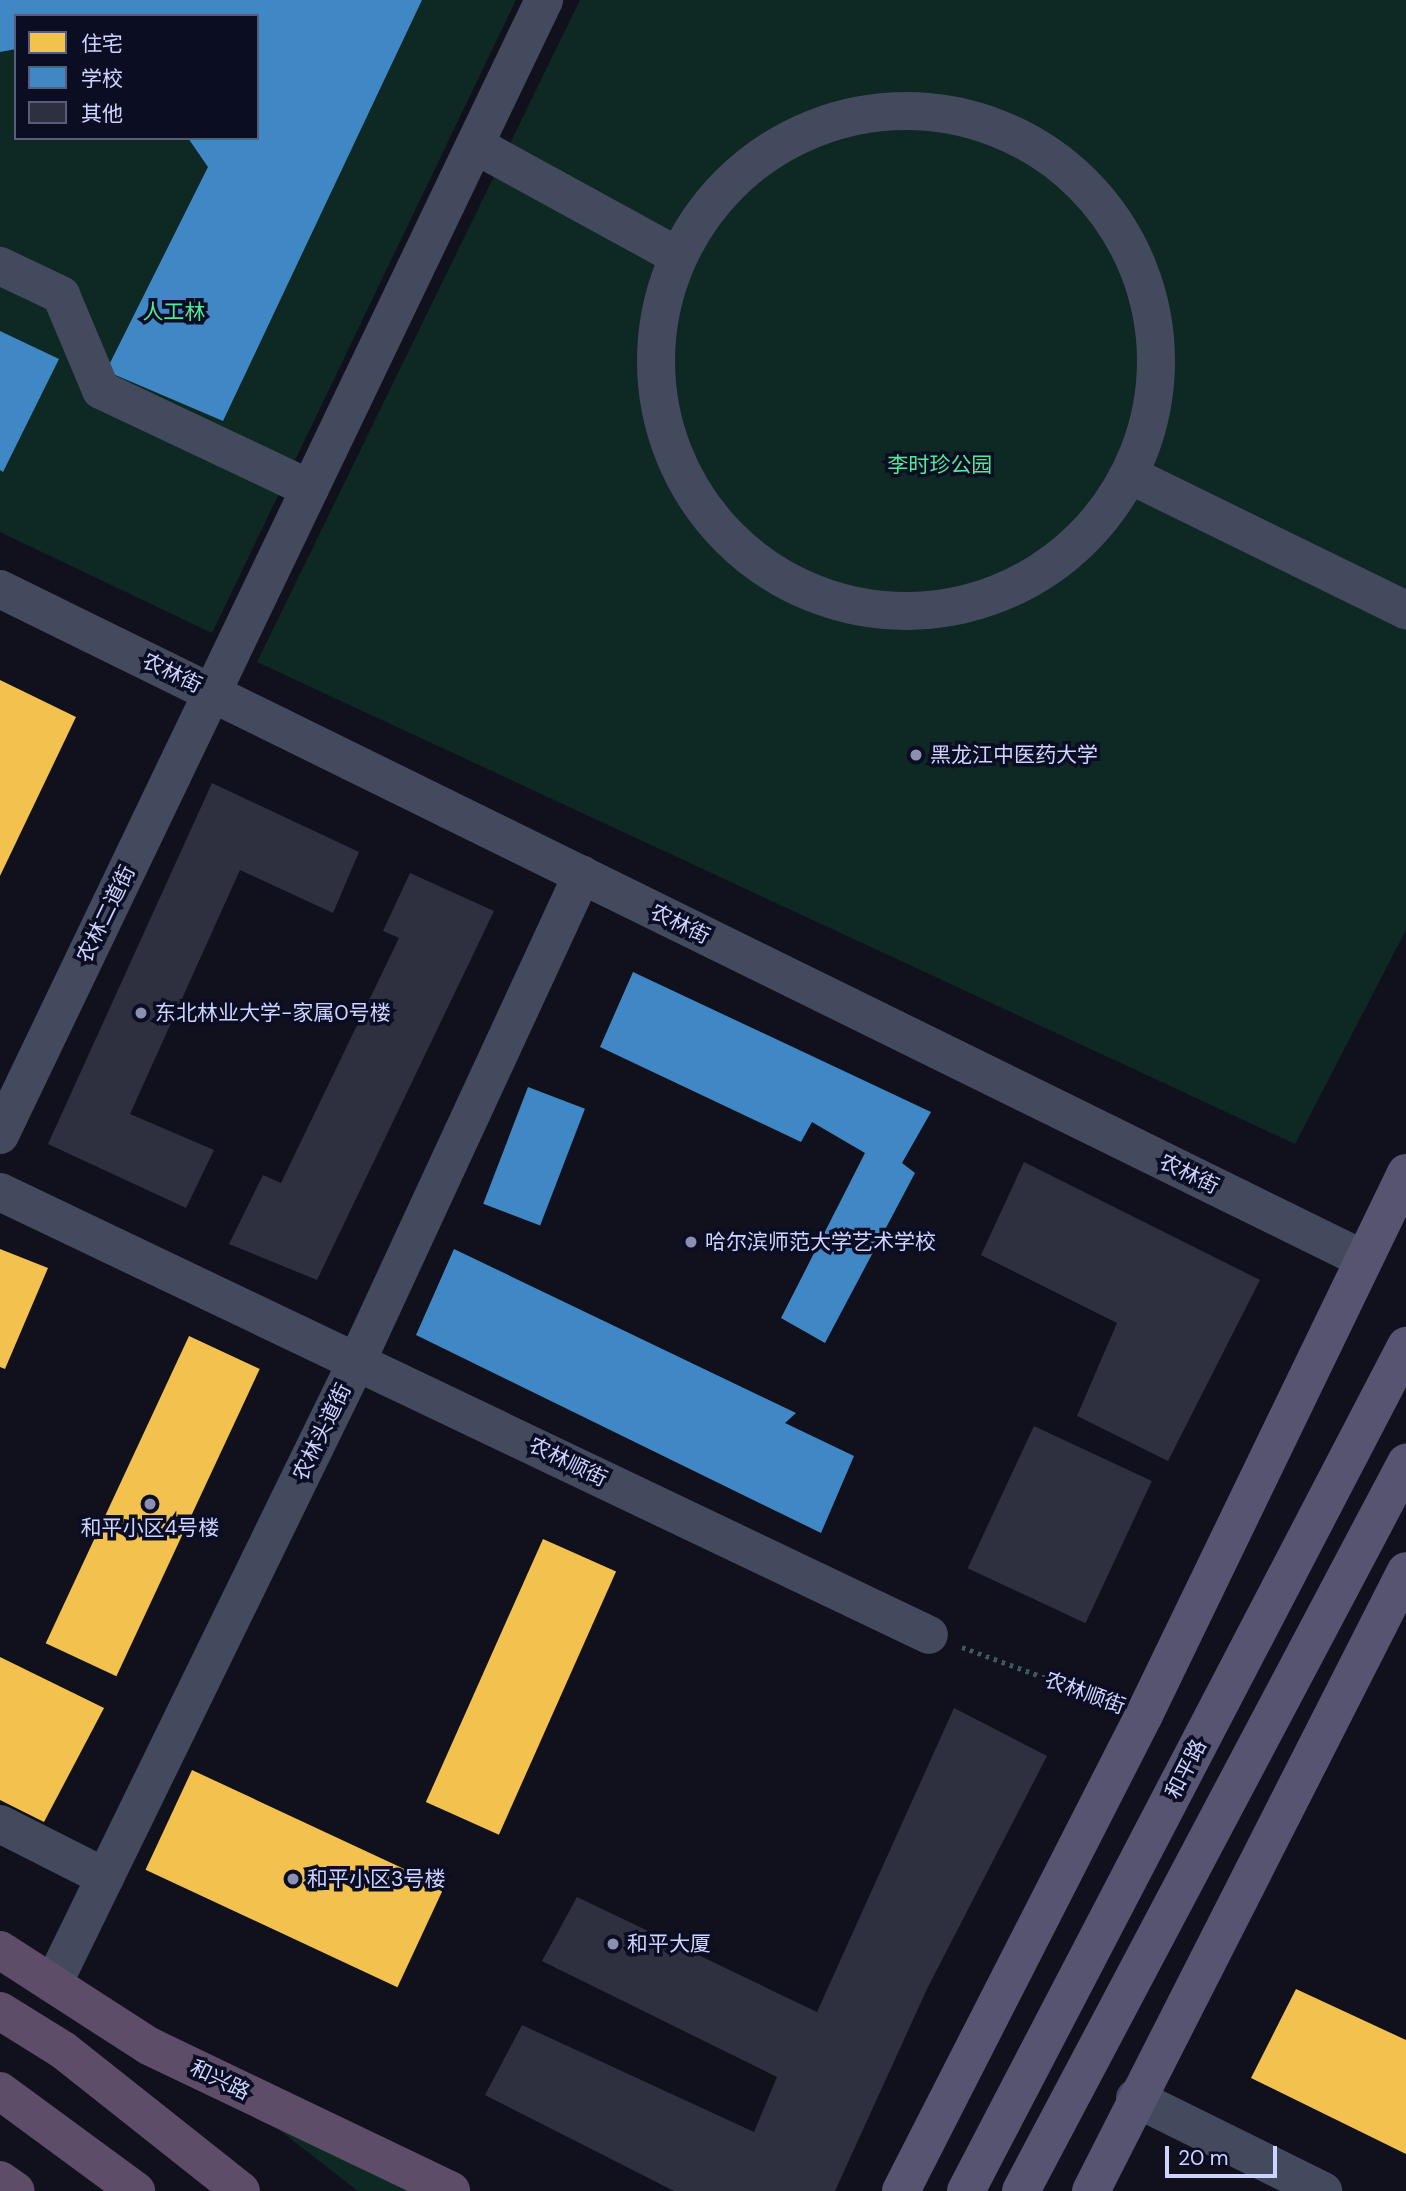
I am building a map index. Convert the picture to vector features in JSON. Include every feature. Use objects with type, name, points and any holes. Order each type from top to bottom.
[{"type":"highway","name":"和兴路","points":[[0,1951],[149,2046],[451,2191]]},
{"type":"highway","points":[[0,2011],[63,2050],[241,2191]]},
{"type":"highway","points":[[0,2091],[136,2191]]},
{"type":"highway","points":[[0,2180],[16,2191]]},
{"type":"main road","points":[[901,2191],[1144,1715],[1361,1258],[1406,1172]]},
{"type":"main road","name":"和平路","points":[[966,2191],[1406,1346]]},
{"type":"main road","points":[[1021,2191],[1406,1463]]},
{"type":"main road","points":[[1091,2191],[1135,2098],[1406,1571]]},
{"type":"street","name":"农林二道街","points":[[0,1135],[544,0]]},
{"type":"street","points":[[887,112],[945,114],[1018,133],[1103,209],[1137,267],[1154,326],[1158,390],[1136,478],[1119,508],[1071,552],[1000,590],[948,607],[872,607],[800,587],[702,508],[666,449],[653,312],[672,253],[714,202],[769,159],[826,126],[887,112]]},
{"type":"street","points":[[475,145],[672,253]]},
{"type":"street","points":[[0,266],[61,295],[101,390],[310,489]]},
{"type":"street","points":[[1136,478],[1406,610]]},
{"type":"street","name":"农林街","points":[[0,589],[1361,1258]]},
{"type":"street","name":"农林头道街","points":[[53,1984],[357,1361],[582,875]]},
{"type":"street","name":"农林顺街","points":[[0,1192],[929,1635]]},
{"type":"street","points":[[0,1824],[105,1877]]},
{"type":"street","points":[[1135,2098],[1323,2191]]},
{"type":"path","name":"农林顺街","points":[[929,1635],[1144,1715]]},
{"type":"green space","name":"人工林","points":[[0,0],[516,0],[212,633],[0,532]]},
{"type":"green space","name":"李时珍公园","points":[[580,0],[1406,0],[1406,930],[1295,1144],[257,662]]},
{"type":"green space","points":[[219,2083],[446,2191],[358,2191]]},
{"type":"building: 住宅","points":[[0,680],[76,717],[0,876]]},
{"type":"building: 住宅","points":[[0,1249],[48,1268],[5,1369],[0,1367]]},
{"type":"building: 住宅","name":"和平小区4号楼","points":[[189,1336],[260,1369],[116,1676],[46,1643]]},
{"type":"building: 住宅","points":[[543,1539],[616,1572],[499,1835],[426,1802]]},
{"type":"building: 住宅","points":[[0,1657],[104,1708],[44,1822],[0,1800]]},
{"type":"building: 住宅","name":"和平小区3号楼","points":[[192,1770],[444,1887],[397,1987],[146,1870]]},
{"type":"building: 住宅","points":[[1296,1989],[1406,2040],[1406,2154],[1251,2078]]},
{"type":"building: 学校","points":[[0,0],[422,0],[223,421],[106,371],[208,167],[189,140],[259,140],[259,14],[14,14],[14,49],[0,52]]},
{"type":"building: 学校","points":[[0,331],[59,359],[3,472],[0,470]]},
{"type":"building: 学校","points":[[633,972],[931,1112],[902,1163],[915,1173],[825,1343],[781,1318],[865,1153],[812,1122],[801,1142],[600,1047]]},
{"type":"building: 学校","points":[[528,1087],[585,1109],[540,1226],[483,1204]]},
{"type":"building: 学校","points":[[454,1249],[796,1413],[785,1423],[854,1456],[821,1533],[416,1335]]},
{"type":"building: 其他","name":"东北林业大学-家属0号楼","points":[[212,783],[359,852],[333,913],[240,870],[130,1114],[214,1150],[186,1208],[48,1144]]},
{"type":"building: 其他","points":[[410,873],[494,911],[317,1280],[229,1244],[263,1175],[281,1183],[399,938],[383,931]]},
{"type":"building: 其他","points":[[1024,1162],[1260,1280],[1168,1461],[1077,1416],[1117,1323],[981,1255]]},
{"type":"building: 其他","points":[[1034,1426],[1152,1481],[1085,1623],[968,1568]]},
{"type":"building: 其他","name":"和平大厦","points":[[954,1708],[1047,1756],[927,1989],[835,2191],[674,2191],[485,2095],[522,2025],[754,2132],[777,2077],[542,1961],[577,1897],[817,2012]]},
{"type":"place","name":"黑龙江中医药大学","points":[[916,755]]},
{"type":"place","name":"东北林业大学-家属0号楼","points":[[141,1013]]},
{"type":"place","name":"哈尔滨师范大学艺术学校","points":[[691,1242]]},
{"type":"place","name":"和平小区4号楼","points":[[150,1504]]},
{"type":"place","name":"和平小区3号楼","points":[[293,1879]]},
{"type":"place","name":"和平大厦","points":[[613,1944]]}]
